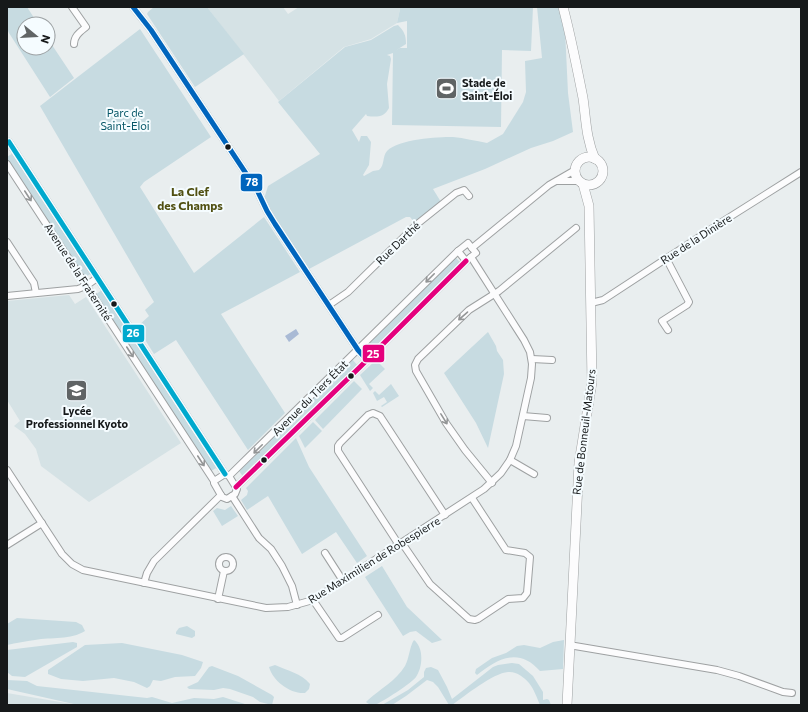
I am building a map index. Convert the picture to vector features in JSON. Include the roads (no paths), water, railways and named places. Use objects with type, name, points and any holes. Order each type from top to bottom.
[{"type":"main road","points":[[563,7],[582,98],[587,134],[590,148],[595,159]]},
{"type":"main road","points":[[583,159],[587,134]]},
{"type":"main road","points":[[589,157],[595,159],[601,164],[603,171],[601,179],[596,184],[590,185],[581,182],[575,175],[578,162],[589,157]]},
{"type":"main road","name":"Rue de Bonneuil-Matours","points":[[566,705],[579,463],[592,382],[589,206],[581,182]]},
{"type":"main road","name":"Rue de Bonneuil-Matours","points":[[589,206],[596,184]]},
{"type":"street","points":[[72,7],[86,27],[76,36],[74,44]]},
{"type":"street","points":[[133,7],[151,30],[257,190],[267,211],[358,350],[368,360]]},
{"type":"street","name":"Avenue de la Fraternité","points":[[8,142],[227,475]]},
{"type":"street","name":"Avenue de la Fraternité","points":[[7,164],[214,481]]},
{"type":"street","points":[[472,248],[556,181],[575,170]]},
{"type":"street","name":"Rue de la Dinière","points":[[591,303],[602,300],[801,172]]},
{"type":"street","points":[[556,181],[581,182]]},
{"type":"street","name":"Rue Darthé","points":[[329,305],[348,292],[416,226],[456,193],[464,190],[469,196]]},
{"type":"street","points":[[492,483],[465,450],[446,423],[416,371],[415,365],[418,359],[471,309],[494,293],[576,228]]},
{"type":"street","points":[[7,242],[34,283],[36,293]]},
{"type":"street","points":[[458,251],[468,243],[476,253],[468,259]]},
{"type":"street","name":"Rue Maximilien de Robespierre","points":[[7,470],[62,554],[77,567],[144,583],[266,608],[280,608],[313,600],[472,498],[492,483],[510,460],[516,446],[531,378],[532,359],[524,340],[494,293],[468,259],[458,251]]},
{"type":"street","name":"Avenue du Tiers État","points":[[227,475],[358,350],[458,251]]},
{"type":"street","points":[[666,258],[689,302],[687,305],[662,321],[668,330]]},
{"type":"street","name":"Avenue du Tiers État","points":[[236,488],[368,360],[468,259]]},
{"type":"street","points":[[7,296],[75,289],[86,286],[97,278]]},
{"type":"street","points":[[532,359],[552,360]]},
{"type":"street","points":[[445,515],[380,416],[373,413],[368,415],[338,446],[338,452],[400,544],[430,584],[469,620],[475,620],[508,599],[523,598],[527,594],[530,557],[525,553],[506,550],[472,498]]},
{"type":"street","points":[[523,416],[547,418]]},
{"type":"street","points":[[510,460],[534,474]]},
{"type":"street","points":[[227,475],[236,488],[236,493],[225,498],[215,486],[214,481],[227,475]]},
{"type":"street","points":[[144,583],[147,572],[154,561],[221,495]]},
{"type":"street","points":[[232,496],[259,538],[271,549],[282,566],[292,586],[297,605]]},
{"type":"street","points":[[7,546],[42,523]]},
{"type":"street","points":[[325,553],[344,581]]},
{"type":"street","points":[[218,599],[224,572]]},
{"type":"street","points":[[313,600],[339,638],[342,638],[378,615]]},
{"type":"street","points":[[569,645],[717,670],[739,676],[783,692],[792,693]]},
{"type":"water","points":[[296,329],[299,334],[289,342],[285,336]]},
{"type":"place","name":"Stade de Saint-Éloi","points":[[447,89]]},
{"type":"place","name":"Lycée Professionnel Kyoto","points":[[77,391]]},
{"type":"district","name":"La Clef des Champs","points":[[190,199]]},
{"type":"park label","name":"Parc de Saint-Éloi","points":[[125,119]]}]
